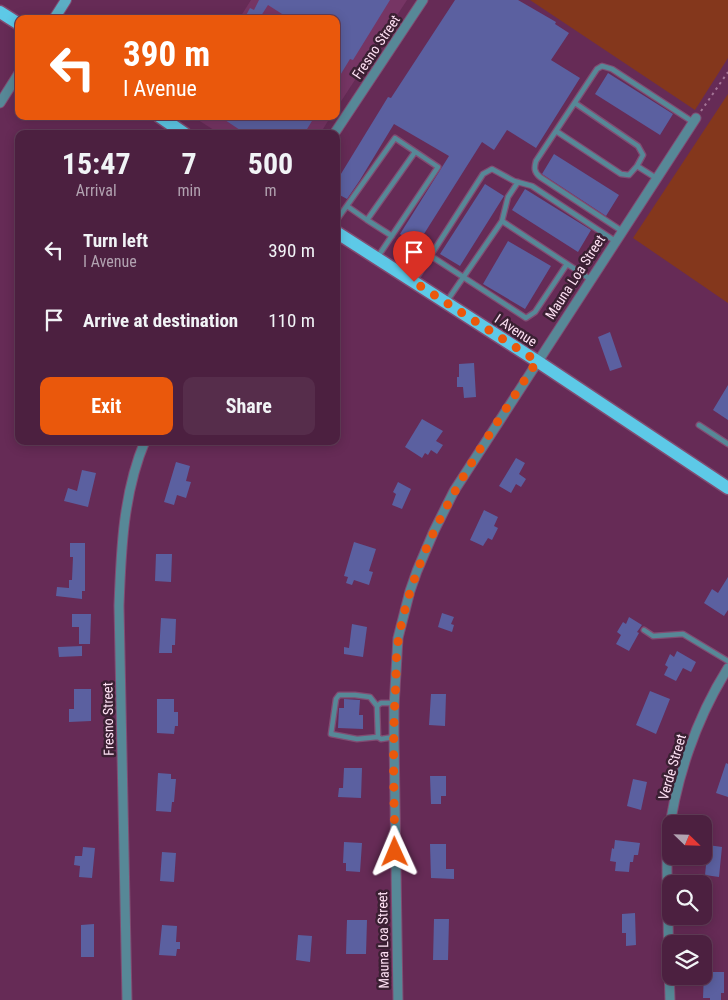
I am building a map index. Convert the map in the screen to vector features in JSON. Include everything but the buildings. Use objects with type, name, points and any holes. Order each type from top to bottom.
[{"type":"main road","points":[[0,12],[15,21]]},
{"type":"main road","points":[[165,120],[179,130]]},
{"type":"main road","name":"I Avenue","points":[[340,235],[728,487]]},
{"type":"street","points":[[57,15],[66,0]]},
{"type":"street","name":"Fresno Street","points":[[337,130],[424,0]]},
{"type":"street","points":[[0,103],[15,79]]},
{"type":"street","name":"Mauna Loa Street","points":[[398,1000],[394,703],[398,638],[410,591],[434,530],[454,491],[695,120]]},
{"type":"street","name":"Fresno Street","points":[[127,1000],[119,606],[121,550],[130,492],[144,445]]},
{"type":"street","name":"Verde Street","points":[[670,1000],[668,840],[677,793],[690,745],[728,668]]},
{"type":"lane","points":[[622,231],[535,172],[536,161],[574,103],[597,69],[607,66],[695,120]]},
{"type":"lane","points":[[556,131],[625,176],[633,173],[638,166],[643,155],[638,146],[574,103]]},
{"type":"lane","points":[[340,216],[395,138],[438,167],[377,258]]},
{"type":"lane","points":[[368,220],[415,152]]},
{"type":"lane","points":[[638,166],[656,178]]},
{"type":"lane","points":[[414,282],[487,170],[496,170],[518,182],[527,183],[615,241]]},
{"type":"lane","points":[[446,303],[502,221],[508,197],[518,182]]},
{"type":"lane","points":[[347,206],[392,236]]},
{"type":"lane","points":[[502,221],[590,279]]},
{"type":"lane","points":[[431,256],[520,316],[526,318],[535,312],[567,264]]},
{"type":"lane","points":[[699,425],[728,444]]},
{"type":"lane","points":[[644,630],[653,636],[682,634],[728,661]]},
{"type":"lane","points":[[378,737],[377,706],[370,697],[339,695],[336,699],[331,734],[357,739],[394,737]]},
{"type":"lane","points":[[377,706],[381,703],[394,703]]},
{"type":"path","points":[[695,120],[728,72]]},
{"type":"shaded area","points":[[251,0],[407,0],[340,103],[340,15],[242,15]]},
{"type":"shaded area","points":[[530,0],[728,0],[728,58],[695,110]]},
{"type":"shaded area","points":[[728,94],[728,303],[633,238]]},
{"type":"shaded area","points":[[198,120],[329,120],[322,130],[214,130]]},
{"type":"route","points":[[395,852],[394,707],[398,638],[410,591],[434,530],[454,491],[537,361],[414,282]]}]
